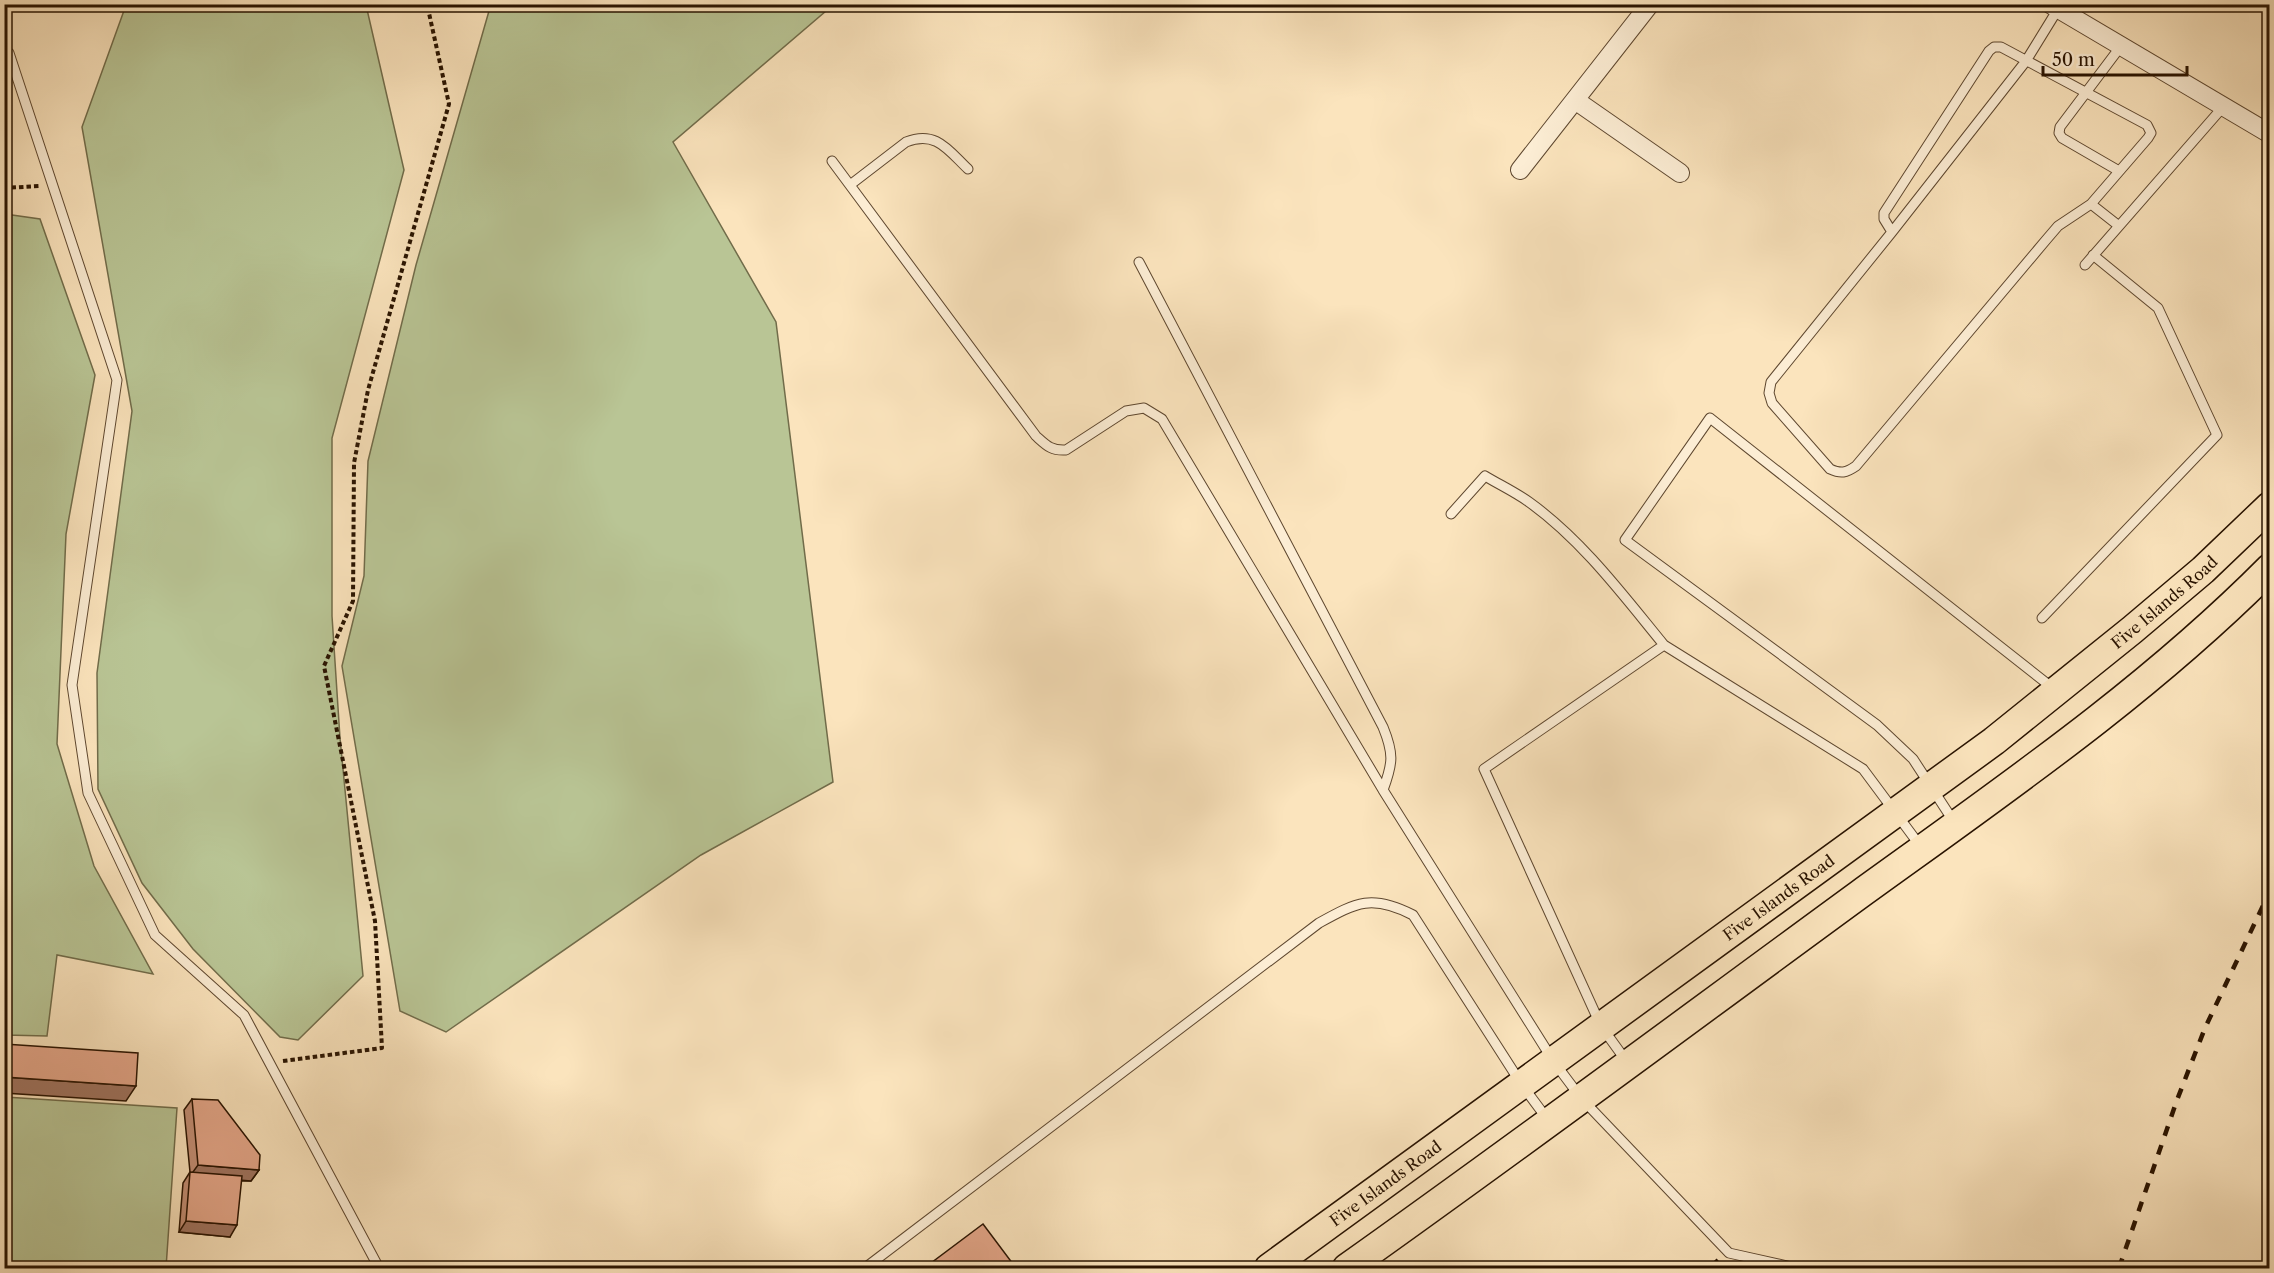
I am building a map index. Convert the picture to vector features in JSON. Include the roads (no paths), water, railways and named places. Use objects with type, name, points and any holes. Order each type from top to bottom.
[{"type":"main road","name":"Five Islands Road","points":[[1269,1269],[1994,741],[2203,570],[2270,506]]},
{"type":"main road","points":[[1347,1269],[1922,849],[2140,686],[2270,568]]},
{"type":"street","points":[[1520,170],[1650,4]]},
{"type":"street","points":[[2064,9],[2121,46],[2270,134]]},
{"type":"street","points":[[1575,100],[1680,173]]},
{"type":"lane","points":[[1892,232],[1884,219],[1884,213],[1989,51],[1994,47],[2001,47],[2026,61],[2146,125],[2151,133],[2091,204],[2058,226],[1856,466],[1848,472],[1839,473],[1830,469],[1772,403],[1769,393],[1771,382],[1892,232],[2026,61],[2064,9]]},
{"type":"lane","points":[[2120,171],[2062,138],[2059,133],[2060,128],[2121,46]]},
{"type":"lane","points":[[9,53],[117,380],[72,686],[88,793],[155,935],[244,1015],[379,1269]]},
{"type":"lane","points":[[2085,265],[2223,107]]},
{"type":"lane","points":[[850,185],[906,142],[917,138],[928,138],[939,142],[968,169]]},
{"type":"lane","points":[[832,161],[1036,436],[1049,448],[1056,451],[1066,450],[1126,411],[1144,408],[1162,419],[1383,790],[1554,1062],[1581,1098],[1729,1253],[1797,1269]]},
{"type":"lane","points":[[2091,204],[2119,226]]},
{"type":"lane","points":[[2043,618],[2217,435],[2158,308],[2093,255]]},
{"type":"lane","points":[[1139,262],[1383,727],[1392,756],[1391,769],[1383,790]]},
{"type":"lane","points":[[1955,824],[1913,759],[1877,724],[1625,540],[1710,417],[2056,690]]},
{"type":"lane","points":[[1451,514],[1485,476],[1529,502],[1601,569],[1665,645],[1863,769],[1922,849]]},
{"type":"lane","points":[[1628,1064],[1600,1026],[1484,769],[1665,645]]},
{"type":"lane","points":[[865,1269],[1319,923],[1348,907],[1371,902],[1393,904],[1413,915],[1522,1085],[1549,1122]]},
{"type":"railway","points":[[2119,1268],[2177,1100],[2205,1028],[2270,891]]}]
